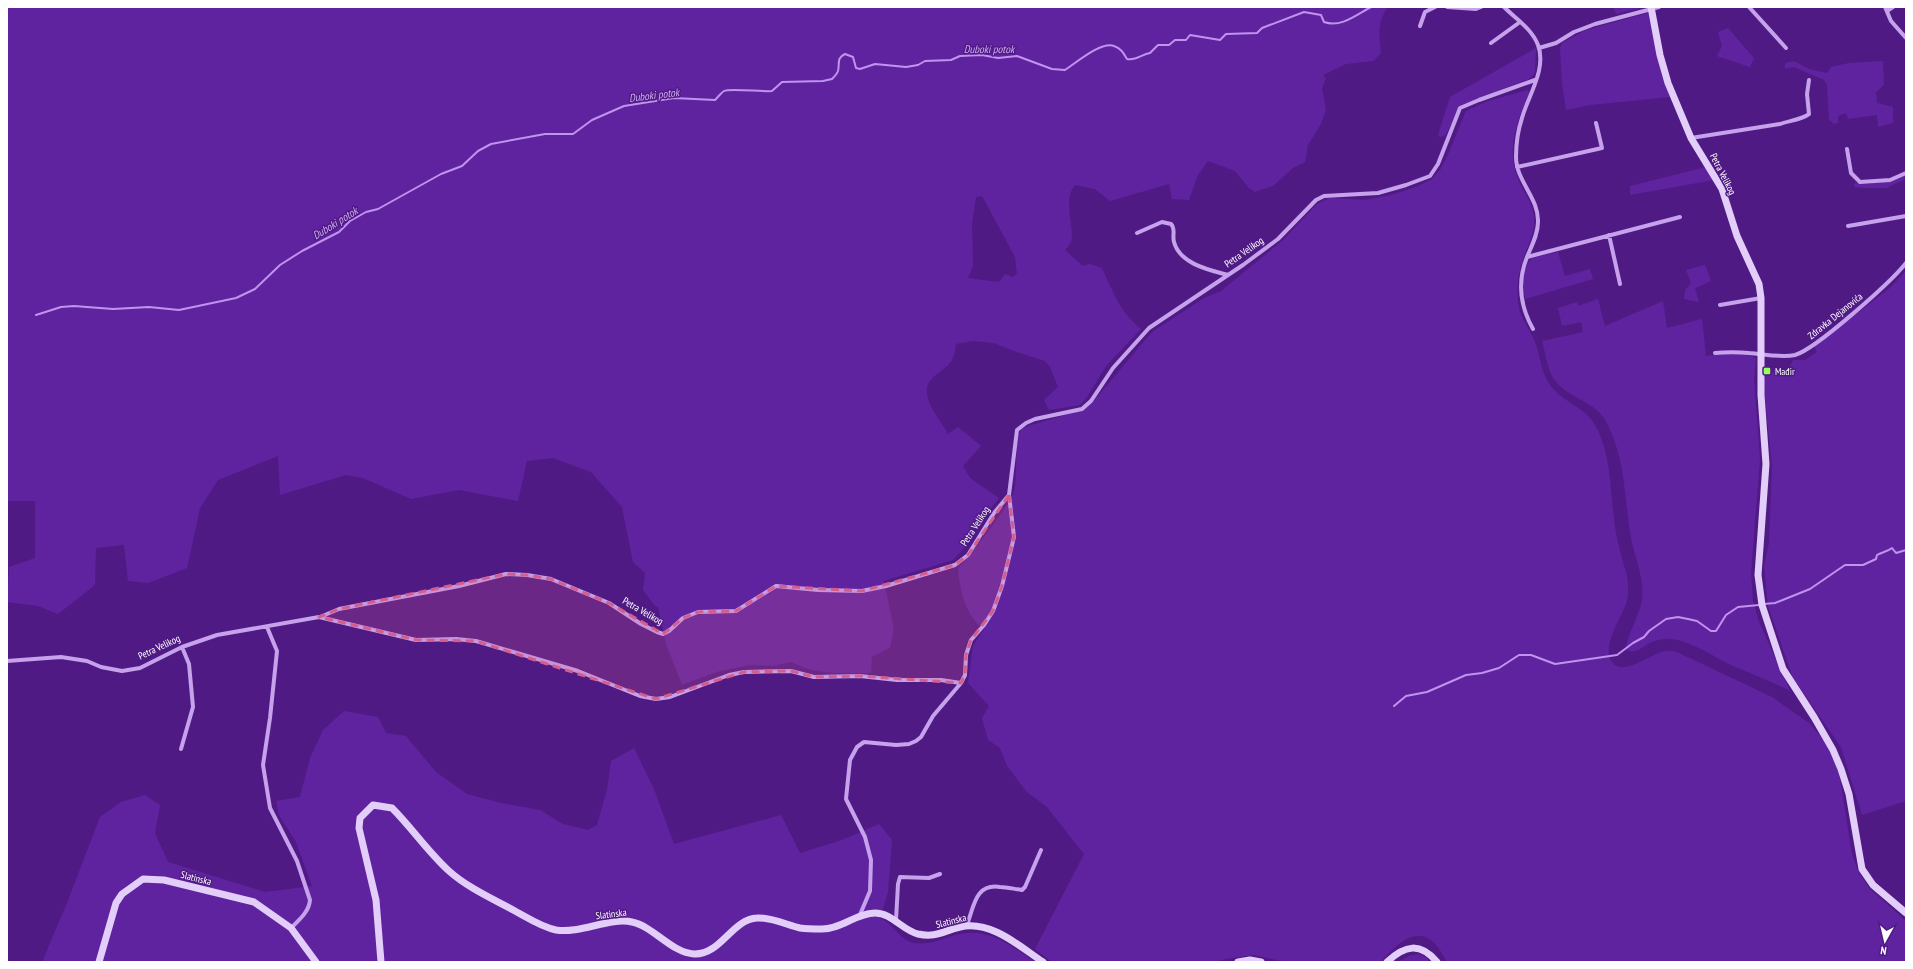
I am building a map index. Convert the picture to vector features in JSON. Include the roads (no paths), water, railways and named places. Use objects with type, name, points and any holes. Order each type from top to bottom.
[{"type":"street","points":[[1420,26],[1425,12],[1435,7]]},
{"type":"street","points":[[1447,7],[1476,9],[1481,7]]},
{"type":"street","points":[[1504,7],[1530,32],[1539,48],[1539,67],[1520,125],[1516,156],[1517,167],[1538,214],[1537,230],[1527,257],[1521,280],[1521,296],[1524,311],[1533,329]]},
{"type":"street","points":[[1539,48],[1556,43],[1574,32],[1595,24],[1659,7]]},
{"type":"street","points":[[1749,7],[1786,48]]},
{"type":"street","points":[[1892,7],[1886,9],[1891,21],[1906,38]]},
{"type":"street","name":"Petra Velikog","points":[[1651,8],[1663,68],[1691,138],[1722,189],[1737,236],[1759,284],[1761,298],[1761,396],[1766,464],[1758,575],[1762,603],[1783,669],[1821,728],[1841,769],[1849,794],[1862,869],[1873,885],[1906,912]]},
{"type":"street","points":[[1491,43],[1520,22]]},
{"type":"street","name":"Petra Velikog","points":[[859,917],[870,891],[871,860],[865,837],[846,799],[847,781],[853,754],[857,747],[864,742],[896,745],[909,744],[916,741],[921,737],[933,716],[961,683],[965,675],[966,655],[971,640],[984,625],[993,611],[1002,586],[1014,537],[1009,495],[1017,430],[1026,423],[1035,419],[1082,409],[1091,401],[1113,368],[1149,328],[1228,275],[1278,239],[1308,207],[1324,196],[1378,193],[1430,176],[1438,164],[1460,108],[1535,80]]},
{"type":"street","points":[[1691,138],[1780,124],[1790,120],[1806,117],[1809,114],[1807,94],[1809,80]]},
{"type":"street","points":[[1517,167],[1602,148],[1596,124]]},
{"type":"street","points":[[1847,148],[1851,173],[1860,182],[1890,180],[1906,173]]},
{"type":"street","points":[[1848,226],[1906,216]]},
{"type":"street","points":[[1527,257],[1680,217]]},
{"type":"street","points":[[1138,233],[1162,222],[1171,224],[1174,228],[1174,242],[1183,256],[1205,269],[1228,275]]},
{"type":"street","points":[[1609,235],[1620,284]]},
{"type":"street","name":"Zdravka Dejanovića","points":[[1715,353],[1794,355],[1806,349],[1880,290],[1906,263]]},
{"type":"street","points":[[1720,305],[1761,298]]},
{"type":"street","name":"Petra Velikog","points":[[7,661],[61,657],[87,661],[102,667],[122,671],[140,668],[182,647],[217,635],[319,617],[339,609],[459,586],[506,574],[527,575],[551,579],[609,602],[641,624],[663,634],[669,631],[683,618],[698,612],[736,611],[776,586],[818,590],[862,591],[886,586],[956,565],[968,555],[994,513],[1009,495]]},
{"type":"street","name":"Petra Velikog","points":[[319,617],[416,640],[456,639],[476,641],[578,671],[640,696],[656,699],[670,697],[729,675],[744,672],[791,671],[814,677],[860,676],[898,680],[941,680],[961,683]]},
{"type":"street","points":[[267,627],[277,651],[270,718],[263,765],[270,808],[297,861],[310,900],[310,906],[306,912],[291,928]]},
{"type":"street","points":[[181,749],[194,707],[189,664],[182,647]]},
{"type":"street","name":"Slatinska","points":[[381,962],[382,955],[376,900],[359,828],[360,818],[373,805],[392,808],[431,853],[451,873],[478,892],[540,924],[556,930],[572,930],[625,920],[635,922],[683,951],[694,954],[709,951],[744,922],[756,918],[803,928],[824,929],[838,927],[859,917],[876,913],[896,920],[914,933],[930,936],[975,925],[994,931],[1043,962]]},
{"type":"street","points":[[966,927],[978,893],[984,888],[999,886],[1022,890],[1025,887],[1041,850]]},
{"type":"street","points":[[896,920],[898,884],[900,877],[929,878],[940,874]]},
{"type":"street","name":"Slatinska","points":[[99,962],[116,903],[122,894],[143,879],[164,880],[254,902],[291,928],[316,962]]},
{"type":"street","points":[[1387,962],[1397,952],[1407,948],[1416,948],[1427,952],[1437,962]]},
{"type":"street","points":[[1238,962],[1250,960],[1261,962]]},
{"type":"waterway","name":"Duboki potok","points":[[36,315],[61,307],[74,306],[113,309],[149,307],[179,310],[236,298],[255,289],[280,265],[302,251],[339,232],[350,221],[366,212],[378,209],[441,174],[462,166],[478,151],[491,144],[545,134],[573,134],[592,120],[624,106],[674,98],[715,100],[727,90],[772,91],[782,82],[823,81],[832,79],[838,71],[840,57],[845,54],[853,57],[856,68],[860,69],[875,64],[906,67],[918,65],[925,61],[951,60],[960,56],[982,55],[998,58],[1017,56],[1052,69],[1065,70],[1096,50],[1109,45],[1119,48],[1127,59],[1133,59],[1150,53],[1158,45],[1169,45],[1175,40],[1186,40],[1190,35],[1220,40],[1226,34],[1257,33],[1262,28],[1304,12],[1321,15],[1324,22],[1336,23],[1348,20],[1371,7]]},
{"type":"waterway","points":[[1764,604],[1775,603],[1810,589],[1845,565],[1863,565],[1876,559],[1877,555],[1892,548],[1896,553],[1906,550]]},
{"type":"waterway","points":[[1394,706],[1406,696],[1427,692],[1466,675],[1482,673],[1499,668],[1519,655],[1531,655],[1555,664],[1617,655],[1644,637],[1649,631],[1666,619],[1678,617],[1697,621],[1711,631],[1716,631],[1726,615],[1738,607],[1759,605]]},
{"type":"place","name":"Mađir","points":[[1767,371]]}]
